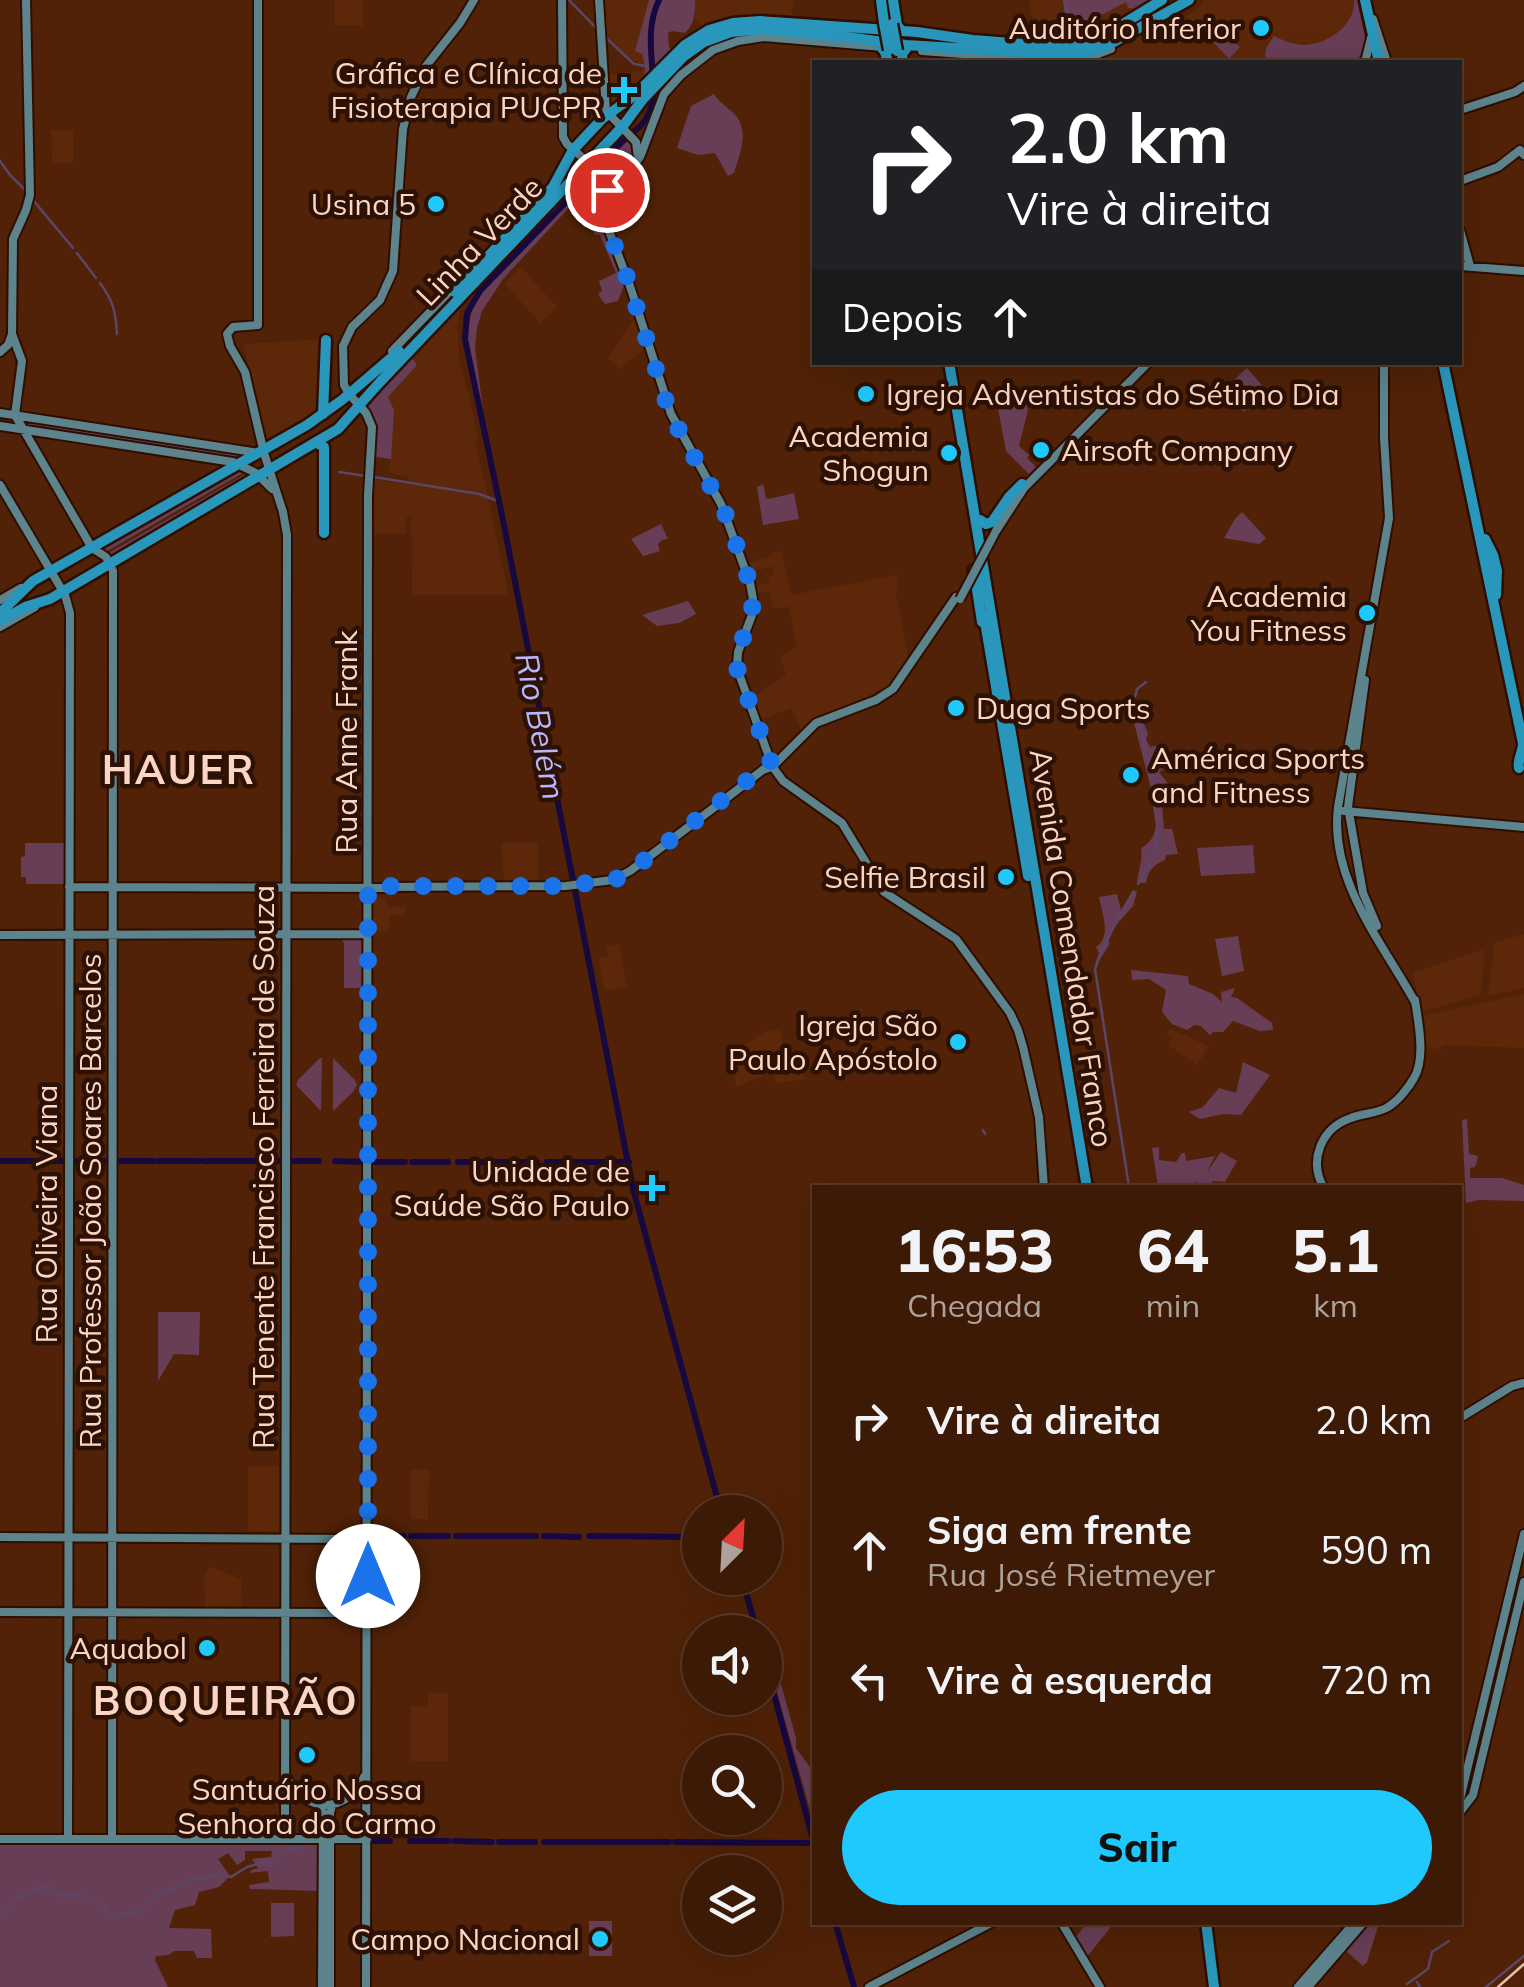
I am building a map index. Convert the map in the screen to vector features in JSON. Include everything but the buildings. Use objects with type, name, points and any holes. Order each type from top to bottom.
[{"type":"highway","points":[[884,0],[894,56]]},
{"type":"highway","name":"Linha Verde","points":[[0,624],[111,564],[322,415],[355,400],[622,129],[653,82],[694,38],[733,23],[760,21],[888,26],[968,40],[1056,47],[1088,43],[1162,0]]},
{"type":"highway","name":"Linha Verde","points":[[0,613],[33,581],[92,548],[251,464],[317,443],[338,429],[371,376],[392,359],[556,184],[574,150],[608,114],[718,35],[753,29],[906,46],[1075,55],[1101,49],[1190,0]]},
{"type":"highway","points":[[1367,0],[1382,60]]},
{"type":"highway","points":[[858,26],[888,26]]},
{"type":"highway","points":[[813,34],[848,44]]},
{"type":"highway","points":[[948,53],[982,49]]},
{"type":"highway","points":[[322,415],[326,340]]},
{"type":"highway","name":"Avenida Comendador Franco","points":[[945,365],[977,594],[1020,810]]},
{"type":"highway","name":"Avenida Comendador Franco","points":[[946,365],[966,466],[1083,1185]]},
{"type":"highway","points":[[1445,365],[1454,417],[1449,424],[1457,430],[1524,746],[1521,769]]},
{"type":"highway","points":[[1445,365],[1480,524],[1497,572],[1496,601],[1524,732]]},
{"type":"highway","points":[[317,443],[324,447],[324,533]]},
{"type":"highway","points":[[966,466],[973,480],[987,553],[987,599]]},
{"type":"highway","points":[[980,520],[992,522],[1022,484]]},
{"type":"highway","points":[[1471,502],[1481,573]]},
{"type":"highway","points":[[966,578],[975,560]]},
{"type":"highway","points":[[1203,1925],[1211,1987]]},
{"type":"main road","points":[[26,0],[30,195],[14,236],[12,334],[22,364],[19,422],[92,548],[111,564]]},
{"type":"main road","points":[[251,464],[245,372],[230,346],[228,332],[233,327],[258,326],[258,0]]},
{"type":"main road","points":[[562,0],[563,137],[605,182],[604,218],[670,414],[724,510],[750,583],[752,616],[737,666],[773,763],[791,788],[838,819],[884,892],[956,939],[1010,1013],[1023,1047],[1038,1118],[1044,1185]]},
{"type":"main road","points":[[599,0],[608,114],[638,146],[636,164]]},
{"type":"main road","name":"Rua Anne Frank","points":[[366,1987],[368,496],[372,438],[370,420],[343,375],[342,353],[356,323],[380,300],[390,281],[408,104],[426,66],[474,1]]},
{"type":"main road","points":[[733,23],[758,18],[858,26]]},
{"type":"main road","points":[[1366,60],[1371,18]]},
{"type":"main road","points":[[1075,60],[1105,52],[1131,33]]},
{"type":"main road","points":[[604,195],[636,164],[664,94],[709,53],[738,41],[764,36],[848,44],[894,56],[948,53],[1056,60]]},
{"type":"main road","points":[[1462,109],[1524,86]]},
{"type":"main road","points":[[1462,180],[1498,168],[1522,153]]},
{"type":"main road","points":[[602,176],[622,176]]},
{"type":"main road","points":[[1465,266],[1524,272]]},
{"type":"main road","points":[[0,352],[13,346]]},
{"type":"main road","points":[[69,887],[573,885],[625,875],[826,718],[886,695],[902,680],[948,618],[1022,484],[1142,365]]},
{"type":"main road","points":[[1384,365],[1388,522],[1337,810],[1337,841],[1350,886],[1415,1002]]},
{"type":"main road","points":[[994,530],[1024,488],[1115,392]]},
{"type":"main road","points":[[0,412],[19,422],[105,441],[148,442],[251,464]]},
{"type":"main road","points":[[0,426],[19,422],[115,431],[251,464]]},
{"type":"main road","points":[[105,441],[115,431]]},
{"type":"main road","name":"Rua Tenente Francisco Ferreira de Souza","points":[[251,464],[278,496],[287,535],[286,1839]]},
{"type":"main road","points":[[0,485],[63,591]]},
{"type":"main road","name":"Rua Professor João Soares Barcelos","points":[[111,564],[112,1839]]},
{"type":"main road","points":[[0,600],[33,581]]},
{"type":"main road","name":"Rua Oliveira Viana","points":[[63,591],[70,613],[68,1839]]},
{"type":"main road","points":[[1323,1185],[1316,1168],[1322,1140],[1344,1120],[1386,1108],[1414,1078],[1420,1062],[1419,1022],[1412,988],[1365,900],[1349,811],[1367,641]]},
{"type":"main road","points":[[1337,810],[1524,826]]},
{"type":"main road","points":[[0,935],[368,934]]},
{"type":"main road","points":[[286,1080],[294,1087]]},
{"type":"main road","points":[[1462,1417],[1512,1386],[1524,1383]]},
{"type":"main road","points":[[1462,1791],[1524,1534]]},
{"type":"main road","points":[[0,1538],[368,1539]]},
{"type":"main road","points":[[1512,1585],[1515,1590],[1523,1585]]},
{"type":"main road","points":[[1462,1809],[1472,1795],[1478,1775],[1523,1585]]},
{"type":"main road","points":[[0,1612],[368,1613]]},
{"type":"main road","points":[[1502,1626],[1508,1622],[1513,1628]]},
{"type":"main road","points":[[1474,1741],[1479,1738],[1485,1744]]},
{"type":"main road","points":[[286,1764],[294,1790],[319,1805],[347,1799],[363,1780],[367,1764]]},
{"type":"main road","points":[[1467,1772],[1471,1778],[1478,1775]]},
{"type":"main road","points":[[319,1805],[326,1839],[330,1987]]},
{"type":"main road","points":[[322,1987],[326,1839],[332,1805]]},
{"type":"main road","points":[[0,1839],[367,1839]]},
{"type":"main road","points":[[869,1987],[987,1925]]},
{"type":"main road","points":[[1063,1925],[1100,1987]]},
{"type":"main road","points":[[1301,1986],[1353,1925]]},
{"type":"main road","points":[[1301,1986],[1361,1925]]},
{"type":"shaded area","points":[[335,0],[363,0],[363,26],[335,25]]},
{"type":"shaded area","points":[[602,0],[649,0],[642,53],[646,77],[612,108],[606,74],[642,71],[641,64],[603,34]]},
{"type":"shaded area","points":[[649,0],[695,0],[695,10],[685,33],[668,33],[669,47],[674,52],[644,81],[642,54],[635,51]]},
{"type":"shaded area","points":[[695,0],[793,0],[792,19],[753,16],[702,27],[695,19]]},
{"type":"shaded area","points":[[1029,0],[1155,0],[1108,29],[1066,41],[1036,39]]},
{"type":"shaded area","points":[[1063,0],[1155,0],[1138,9],[1128,8],[1126,2],[1084,24],[1078,22],[1083,17],[1076,16],[1075,23],[1085,27],[1086,33],[1082,30],[1082,37],[1068,40]]},
{"type":"shaded area","points":[[1204,0],[1357,0],[1367,47],[1357,60],[1080,60],[1110,52],[1173,14],[1185,20]]},
{"type":"shaded area","points":[[1357,0],[1367,47],[1357,60],[1268,60],[1265,56],[1274,36],[1301,45],[1332,37],[1346,25]]},
{"type":"shaded area","points":[[1210,18],[1240,47],[1229,59],[1202,30]]},
{"type":"shaded area","points":[[714,94],[741,124],[742,145],[734,173],[728,176],[715,153],[698,155],[677,148],[691,106]]},
{"type":"shaded area","points":[[51,130],[73,130],[73,163],[52,163]]},
{"type":"shaded area","points":[[621,133],[633,145],[632,162],[626,170],[610,175],[594,162]]},
{"type":"shaded area","points":[[595,175],[602,184],[578,198],[503,279],[482,311],[475,348],[480,411],[468,336],[481,292]]},
{"type":"shaded area","points":[[590,195],[600,198],[597,214],[626,280],[618,301],[605,304],[598,294],[602,291],[599,281],[616,273],[600,235],[595,235],[580,203]]},
{"type":"shaded area","points":[[520,266],[557,307],[540,323],[505,284]]},
{"type":"shaded area","points":[[459,307],[460,362],[509,595],[412,595],[411,517],[406,517],[406,534],[372,534],[374,479],[409,485],[409,477],[389,473],[394,410],[389,395],[417,365],[412,358]]},
{"type":"shaded area","points":[[635,317],[645,348],[619,369],[608,358]]},
{"type":"shaded area","points":[[322,339],[323,408],[265,442],[243,344]]},
{"type":"shaded area","points":[[412,358],[417,365],[388,397],[394,410],[391,459],[376,457],[376,428],[367,404]]},
{"type":"shaded area","points":[[1247,368],[1267,391],[1244,412],[1223,390]]},
{"type":"shaded area","points":[[1025,399],[1028,410],[1019,446],[1036,467],[1029,474],[1006,451],[997,403]]},
{"type":"shaded area","points":[[901,461],[904,477],[853,486],[850,470]]},
{"type":"shaded area","points":[[239,466],[243,473],[107,551],[101,547]]},
{"type":"shaded area","points":[[249,472],[252,478],[113,559],[109,553]]},
{"type":"shaded area","points":[[763,484],[769,499],[794,493],[799,519],[763,525],[757,487]]},
{"type":"shaded area","points":[[1242,512],[1266,538],[1259,544],[1224,538]]},
{"type":"shaded area","points":[[661,524],[668,539],[658,544],[660,551],[643,556],[631,539]]},
{"type":"shaded area","points":[[782,551],[791,595],[897,575],[896,593],[908,656],[890,687],[818,717],[801,731],[792,708],[761,720],[751,699],[786,675],[780,658],[796,646],[789,607],[773,608],[770,591],[759,593],[757,585],[769,583],[773,566],[753,572],[750,563]]},
{"type":"shaded area","points":[[688,601],[696,614],[679,623],[657,626],[642,615]]},
{"type":"shaded area","points":[[1136,703],[1150,747],[1156,746],[1170,764],[1159,772],[1169,785],[1152,793],[1131,711]]},
{"type":"shaded area","points":[[1161,795],[1164,829],[1172,829],[1178,854],[1166,855],[1152,869],[1146,883],[1137,883],[1141,848],[1152,838],[1156,826],[1154,797]]},
{"type":"shaded area","points":[[25,843],[67,843],[67,884],[26,884],[26,877],[21,877]]},
{"type":"shaded area","points":[[501,843],[538,843],[538,884],[504,883]]},
{"type":"shaded area","points":[[1253,845],[1255,873],[1201,876],[1197,848]]},
{"type":"shaded area","points":[[1133,890],[1137,892],[1133,906],[1116,925],[1109,945],[1095,964],[1099,953],[1096,947],[1105,931],[1099,897],[1117,894],[1121,910]]},
{"type":"shaded area","points":[[371,898],[386,898],[387,907],[405,907],[405,915],[390,915],[388,931],[371,931]]},
{"type":"shaded area","points":[[1524,934],[1524,988],[1488,996],[1494,943]]},
{"type":"shaded area","points":[[365,936],[366,988],[344,988],[341,939]]},
{"type":"shaded area","points":[[1238,936],[1244,971],[1222,976],[1215,939]]},
{"type":"shaded area","points":[[619,944],[627,986],[605,991],[598,958],[608,956],[606,947]]},
{"type":"shaded area","points":[[1485,949],[1481,995],[1421,1012],[1413,973]]},
{"type":"shaded area","points":[[1131,970],[1188,976],[1189,984],[1222,1002],[1221,992],[1235,988],[1231,997],[1272,1023],[1273,1030],[1260,1031],[1233,1021],[1223,1032],[1210,1035],[1201,1026],[1187,1030],[1172,1024],[1162,1012],[1166,990],[1149,979],[1132,980]]},
{"type":"shaded area","points":[[1524,994],[1524,1048],[1423,1048],[1422,1016]]},
{"type":"shaded area","points":[[1171,1029],[1209,1046],[1197,1065],[1168,1045],[1172,1038],[1167,1034]]},
{"type":"shaded area","points":[[780,1030],[784,1050],[799,1052],[805,1079],[776,1083],[773,1072],[736,1087],[729,1055],[764,1032]]},
{"type":"shaded area","points":[[322,1058],[321,1111],[296,1085]]},
{"type":"shaded area","points":[[333,1058],[357,1085],[333,1111]]},
{"type":"shaded area","points":[[1243,1062],[1270,1075],[1241,1115],[1200,1119],[1189,1112],[1203,1107],[1219,1088],[1236,1093]]},
{"type":"shaded area","points":[[1467,1119],[1469,1154],[1478,1156],[1475,1167],[1470,1168],[1470,1178],[1502,1178],[1524,1185],[1524,1201],[1466,1203],[1462,1120]]},
{"type":"shaded area","points":[[1159,1147],[1159,1160],[1176,1162],[1182,1153],[1186,1161],[1215,1156],[1207,1172],[1221,1152],[1237,1161],[1225,1182],[1194,1185],[1198,1180],[1192,1185],[1158,1185],[1152,1148]]},
{"type":"shaded area","points":[[158,1312],[200,1312],[199,1355],[174,1354],[158,1381]]},
{"type":"shaded area","points":[[248,1466],[282,1466],[282,1531],[248,1531]]},
{"type":"shaded area","points":[[411,1470],[429,1470],[428,1519],[411,1519]]},
{"type":"shaded area","points":[[209,1566],[241,1579],[242,1610],[205,1610],[204,1577]]},
{"type":"shaded area","points":[[782,1688],[796,1748],[812,1770],[812,1817],[782,1710]]},
{"type":"shaded area","points":[[428,1693],[448,1693],[448,1761],[411,1761],[411,1706],[428,1706]]},
{"type":"shaded area","points":[[0,1842],[320,1845],[320,1891],[250,1889],[249,1885],[269,1882],[268,1871],[250,1873],[258,1868],[252,1859],[271,1857],[272,1851],[245,1851],[245,1860],[237,1865],[228,1853],[218,1859],[230,1876],[219,1887],[199,1892],[195,1905],[175,1910],[169,1928],[211,1929],[212,1958],[197,1958],[194,1951],[156,1956],[168,1987],[0,1987]]},
{"type":"shaded area","points":[[271,1903],[294,1903],[294,1936],[271,1937]]},
{"type":"shaded area","name":"Campo Nacional","points":[[589,1921],[612,1921],[612,1956],[589,1956]]},
{"type":"shaded area","points":[[1085,1925],[1112,1925],[1086,1958],[1074,1939]]},
{"type":"shaded area","points":[[1363,1925],[1378,1925],[1363,1966],[1344,1949]]},
{"type":"waterway","points":[[569,0],[598,30]]},
{"type":"waterway","name":"Rio Belém","points":[[653,77],[651,28],[659,0]]},
{"type":"waterway","points":[[1064,0],[1068,39]]},
{"type":"waterway","points":[[605,37],[634,64],[652,67]]},
{"type":"waterway","name":"Rio Belém","points":[[654,89],[650,111],[642,125],[480,291],[467,313],[465,339],[633,1189],[716,1495]]},
{"type":"waterway","points":[[0,161],[25,190]]},
{"type":"waterway","points":[[33,200],[73,248]]},
{"type":"waterway","points":[[77,253],[96,278]]},
{"type":"waterway","points":[[100,283],[113,307],[117,334]]},
{"type":"waterway","points":[[23,422],[239,456]]},
{"type":"waterway","points":[[339,472],[366,476]]},
{"type":"waterway","points":[[374,477],[479,494],[498,501]]},
{"type":"waterway","points":[[1135,697],[1137,689],[1146,682]]},
{"type":"waterway","points":[[1135,705],[1153,792]]},
{"type":"waterway","points":[[1138,884],[1156,847],[1153,799]]},
{"type":"waterway","points":[[1124,909],[1133,892]]},
{"type":"waterway","points":[[1121,913],[1095,969],[1129,1185]]},
{"type":"waterway","points":[[983,1130],[985,1134]]},
{"type":"waterway","points":[[0,1161],[67,1161]]},
{"type":"waterway","points":[[71,1161],[108,1161]]},
{"type":"waterway","points":[[116,1161],[154,1161]]},
{"type":"waterway","points":[[159,1161],[198,1161]]},
{"type":"waterway","points":[[203,1161],[281,1161]]},
{"type":"waterway","points":[[290,1161],[319,1161]]},
{"type":"waterway","points":[[335,1161],[363,1162]]},
{"type":"waterway","points":[[373,1162],[405,1162]]},
{"type":"waterway","points":[[412,1162],[448,1162]]},
{"type":"waterway","points":[[458,1162],[537,1162]]},
{"type":"waterway","points":[[547,1162],[629,1162]]},
{"type":"waterway","points":[[371,1536],[404,1536]]},
{"type":"waterway","points":[[411,1536],[448,1536]]},
{"type":"waterway","points":[[456,1536],[536,1536]]},
{"type":"waterway","points":[[544,1536],[579,1537]]},
{"type":"waterway","points":[[589,1536],[682,1537]]},
{"type":"waterway","name":"Rio Belém","points":[[747,1595],[752,1615]]},
{"type":"waterway","name":"Rio Belém","points":[[780,1715],[812,1836]]},
{"type":"waterway","points":[[370,1841],[390,1841]]},
{"type":"waterway","points":[[410,1841],[448,1841]]},
{"type":"waterway","points":[[454,1841],[492,1842]]},
{"type":"waterway","points":[[499,1842],[535,1842]]},
{"type":"waterway","points":[[544,1842],[582,1842]]},
{"type":"waterway","points":[[586,1842],[669,1842]]},
{"type":"waterway","points":[[675,1842],[812,1843]]},
{"type":"waterway","points":[[0,1914],[17,1898],[43,1886],[61,1895],[86,1896],[105,1907],[108,1916],[137,1912],[159,1893],[190,1878],[204,1879],[217,1874],[231,1877],[247,1867],[276,1859],[283,1851],[302,1846]]},
{"type":"waterway","name":"Rio Belém","points":[[836,1925],[854,1987]]},
{"type":"waterway","points":[[1407,1984],[1428,1969],[1432,1952],[1449,1941]]},
{"type":"waterway","points":[[1486,1987],[1524,1956]]},
{"type":"waterway","points":[[1417,1982],[1420,1987]]},
{"type":"railway","points":[[1498,1987],[1524,1964]]},
{"type":"place","name":"Auditório Inferior","points":[[1261,28]]},
{"type":"place","name":"Gráfica e Clínica de Fisioterapia PUCPR","points":[[624,90]]},
{"type":"place","name":"Usina 5","points":[[436,204]]},
{"type":"place","name":"Igreja Adventistas do Sétimo Dia","points":[[866,394]]},
{"type":"place","name":"Airsoft Company","points":[[1041,450]]},
{"type":"place","name":"Academia Shogun","points":[[949,453]]},
{"type":"place","name":"Academia You Fitness","points":[[1367,613]]},
{"type":"place","name":"Duga Sports","points":[[956,708]]},
{"type":"place","name":"América Sports and Fitness","points":[[1131,775]]},
{"type":"place","name":"Selfie Brasil","points":[[1006,877]]},
{"type":"place","name":"Igreja São Paulo Apóstolo","points":[[958,1042]]},
{"type":"place","name":"Unidade de Saúde São Paulo","points":[[652,1188]]},
{"type":"place","name":"Aquabol","points":[[207,1648]]},
{"type":"place","name":"Santuário Nossa Senhora do Carmo","points":[[307,1755]]},
{"type":"place","name":"Campo Nacional","points":[[600,1939]]},
{"type":"district","name":"HAUER","points":[[179,769]]},
{"type":"district","name":"BOQUEIRÃO","points":[[226,1700]]},
{"type":"route","points":[[368,1576],[368,886],[566,886],[616,879],[771,762],[736,663],[752,616],[750,583],[724,510],[670,414],[604,218],[602,202],[607,190]]}]
